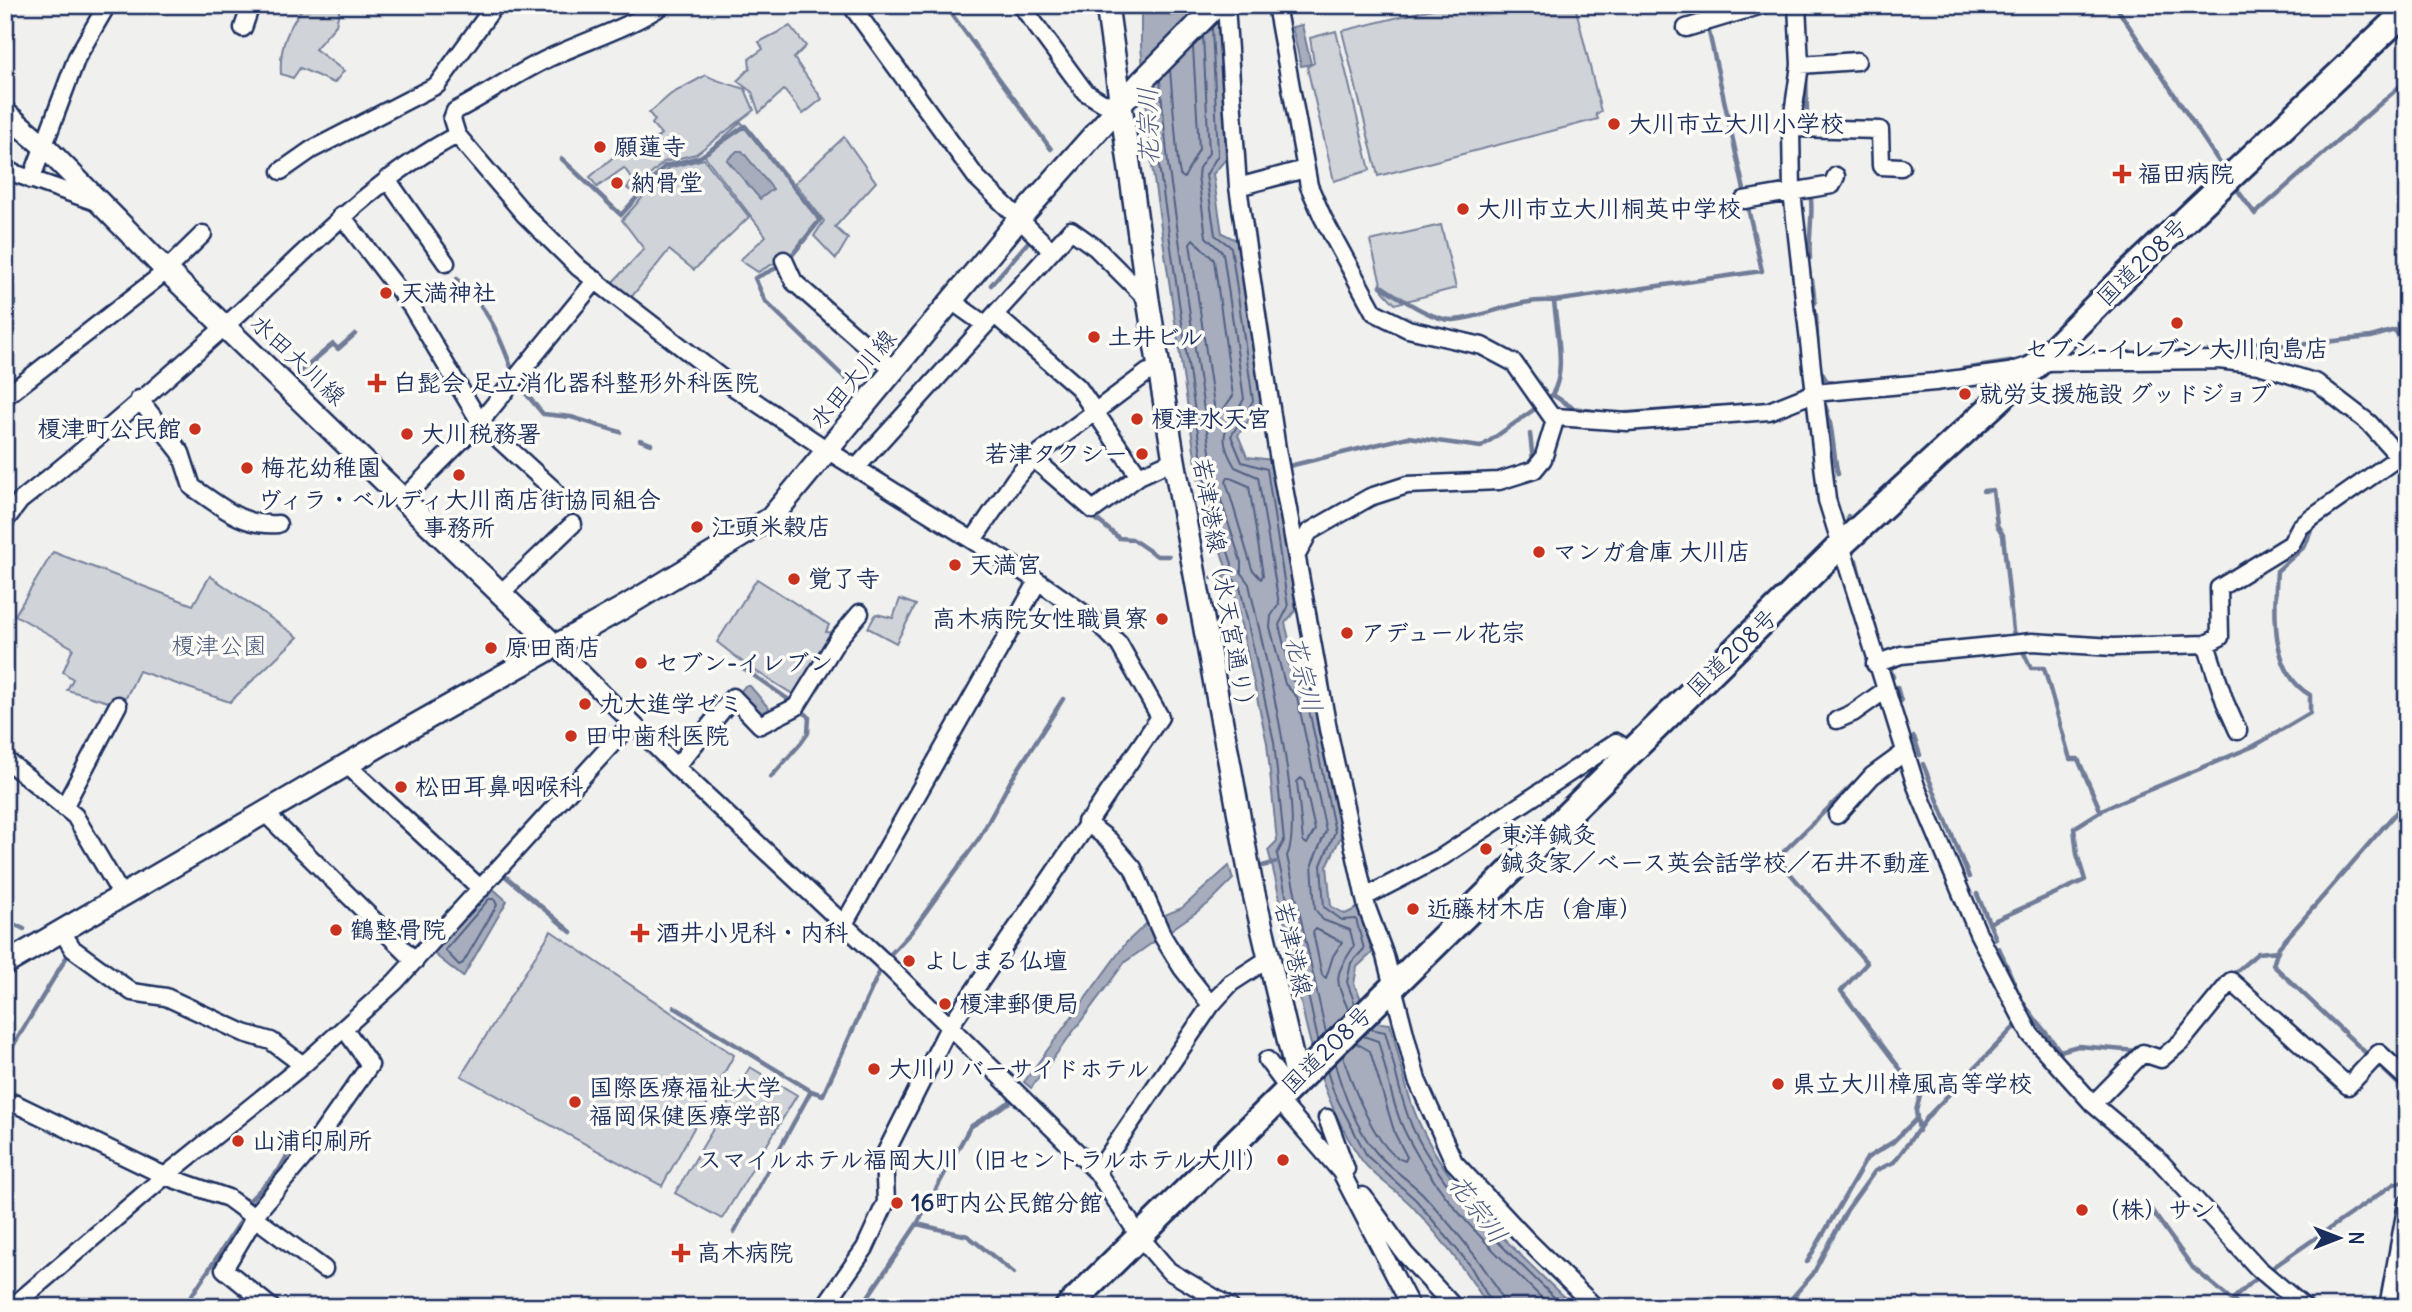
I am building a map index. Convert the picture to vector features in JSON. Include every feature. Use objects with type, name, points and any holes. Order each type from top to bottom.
[{"type":"highway","name":"国道208号","points":[[1068,1307],[1287,1088],[1841,545],[2040,362],[2127,275],[2407,10]]},
{"type":"main road","name":"若津港線（水天宮通り）","points":[[1107,5],[1159,372],[1242,832]]},
{"type":"main road","name":"水田大川線","points":[[5,964],[121,894],[266,814],[554,645],[636,600],[771,518],[1020,219],[1140,83],[1217,5]]},
{"type":"main road","name":"水田大川線","points":[[5,113],[44,146],[165,269],[554,645]]},
{"type":"main road","name":"若津港線","points":[[1242,832],[1268,958],[1287,1088]]},
{"type":"street","points":[[31,180],[77,57],[107,5]]},
{"type":"street","points":[[243,28],[251,5]]},
{"type":"street","points":[[281,171],[311,150],[437,85],[495,5]]},
{"type":"street","points":[[663,5],[643,18],[542,61],[497,90],[455,111],[452,119],[457,135],[525,215],[596,280],[732,386],[828,450],[1038,581],[1099,624],[1119,645],[1160,717],[1086,822],[948,1029],[884,1156],[886,1202],[865,1248],[824,1307]]},
{"type":"street","points":[[851,5],[976,177],[1051,250]]},
{"type":"street","points":[[1021,5],[1085,92],[1103,103],[1122,104]]},
{"type":"street","points":[[1226,5],[1238,187],[1280,467],[1298,553],[1328,729],[1365,897],[1390,989],[1417,1080],[1454,1162],[1595,1307]]},
{"type":"street","points":[[1276,5],[1305,169],[1323,218],[1374,312],[1408,329],[1482,346],[1514,363],[1555,418]]},
{"type":"street","points":[[1686,28],[1762,5]]},
{"type":"street","points":[[1797,5],[1806,65],[1791,128],[1792,192],[1827,500],[1875,664],[1905,752],[1978,933],[2022,1019],[2093,1104],[2158,1158],[2264,1272],[2304,1307]]},
{"type":"street","points":[[1806,65],[1857,61]]},
{"type":"street","points":[[437,85],[455,111]]},
{"type":"street","points":[[1791,128],[1880,130],[1881,166],[1900,167]]},
{"type":"street","points":[[5,520],[20,501],[225,327],[341,215],[428,150],[457,135]]},
{"type":"street","points":[[1238,187],[1305,169]]},
{"type":"street","points":[[5,170],[99,203]]},
{"type":"street","points":[[1747,199],[1832,185],[1836,177]]},
{"type":"street","points":[[387,179],[446,263]]},
{"type":"street","points":[[341,215],[411,306],[480,422],[554,490]]},
{"type":"street","points":[[857,467],[1071,230],[1096,248],[1148,300]]},
{"type":"street","points":[[5,397],[160,276],[202,234]]},
{"type":"street","points":[[784,260],[794,282],[894,370]]},
{"type":"street","points":[[404,498],[480,422],[596,280]]},
{"type":"street","points":[[953,302],[990,320],[1078,387],[1098,412],[1139,476]]},
{"type":"street","points":[[1555,418],[1627,422],[1769,411],[1814,393],[2009,372],[2040,362],[2219,360],[2259,365],[2317,383],[2370,424],[2404,462],[2313,517],[2301,527],[2291,544],[2219,588],[2220,637],[2207,644],[2113,647],[2032,642],[1901,655],[1875,664]]},
{"type":"street","points":[[973,540],[1015,479],[1033,458],[1148,372],[1159,372]]},
{"type":"street","points":[[139,399],[181,453],[192,487],[246,521],[258,526],[278,524]]},
{"type":"street","points":[[1298,553],[1309,532],[1370,497],[1408,485],[1499,481],[1534,470],[1543,459],[1555,418]]},
{"type":"street","points":[[1033,458],[1093,510],[1139,476],[1174,460]]},
{"type":"street","points":[[502,592],[573,524]]},
{"type":"street","points":[[844,924],[1038,581]]},
{"type":"street","points":[[676,768],[733,697],[760,725],[796,707],[822,662],[860,613]]},
{"type":"street","points":[[2207,644],[2225,702],[2238,731]]},
{"type":"street","points":[[554,645],[676,768],[844,924],[1007,1087],[1097,1172],[1140,1237],[1169,1270],[1221,1305]]},
{"type":"street","points":[[1837,720],[1853,713],[1884,691]]},
{"type":"street","points":[[64,807],[118,705]]},
{"type":"street","points":[[12,1307],[344,1028],[415,961],[622,733]]},
{"type":"street","points":[[1365,897],[1442,857],[1616,742],[1631,751]]},
{"type":"street","points":[[1837,815],[1872,776],[1905,752]]},
{"type":"street","points":[[5,759],[64,807],[84,828],[121,894]]},
{"type":"street","points":[[347,765],[481,889]]},
{"type":"street","points":[[266,814],[415,961]]},
{"type":"street","points":[[1086,822],[1110,840],[1133,868],[1163,936],[1182,968],[1212,1005]]},
{"type":"street","points":[[61,930],[73,949],[127,989],[166,996],[244,1033],[271,1041],[303,1065]]},
{"type":"street","points":[[1097,1172],[1212,1005],[1231,983],[1268,958]]},
{"type":"street","points":[[2093,1104],[2143,1053],[2161,1059],[2181,1042],[2231,981],[2348,1086],[2379,1053],[2407,1079]]},
{"type":"street","points":[[271,1307],[224,1269],[256,1217],[313,1147],[370,1065],[344,1028]]},
{"type":"street","points":[[1267,1060],[1345,1176],[1405,1254],[1454,1307]]},
{"type":"street","points":[[16,1104],[165,1176],[228,1198],[324,1269]]},
{"type":"street","points":[[1327,1118],[1345,1176],[1411,1307]]},
{"type":"street","points":[[2388,1307],[2407,1203]]},
{"type":"green space","points":[[305,5],[340,7],[336,25],[315,49],[344,71],[334,83],[300,68],[293,78],[281,74],[286,38]]},
{"type":"green space","points":[[1448,5],[1575,5],[1601,112],[1596,114],[1598,119],[1378,176],[1342,31]]},
{"type":"green space","points":[[790,26],[806,46],[794,58],[822,99],[803,114],[784,90],[759,113],[752,92],[737,81],[750,68],[749,59],[763,49],[759,42]]},
{"type":"green space","points":[[1336,31],[1370,170],[1334,181],[1307,67],[1314,63],[1310,38]]},
{"type":"green space","points":[[706,75],[745,89],[754,110],[696,154],[664,162],[632,192],[627,188],[633,180],[624,168],[597,187],[590,177],[619,152],[627,159],[634,153],[636,158],[661,134],[652,124],[655,120],[649,113],[671,94]]},
{"type":"green space","points":[[741,122],[820,220],[797,251],[758,272],[740,260],[766,236],[704,155]]},
{"type":"green space","points":[[844,137],[876,182],[835,227],[848,239],[836,259],[814,236],[824,221],[795,183]]},
{"type":"green space","points":[[704,159],[749,217],[694,270],[669,250],[629,300],[610,285],[644,249],[622,220],[669,168]]},
{"type":"green space","points":[[1441,225],[1456,288],[1395,304],[1383,291],[1370,241]]},
{"type":"green space","name":"榎津公園","points":[[53,552],[193,605],[210,576],[298,637],[230,702],[139,671],[122,706],[67,690],[73,679],[63,672],[73,648],[15,615]]},
{"type":"green space","points":[[757,579],[829,625],[826,632],[835,633],[796,696],[749,667],[717,642]]},
{"type":"green space","points":[[900,599],[916,605],[896,643],[868,628],[876,614],[893,618]]},
{"type":"green space","points":[[551,931],[734,1055],[662,1186],[461,1076]]},
{"type":"green space","points":[[750,1067],[797,1095],[722,1219],[675,1193]]},
{"type":"water","points":[[1141,5],[1218,5],[1226,159],[1213,174],[1222,233],[1238,241],[1261,404],[1238,435],[1247,457],[1273,460],[1296,610],[1285,623],[1299,679],[1311,686],[1342,834],[1327,866],[1331,906],[1345,914],[1360,907],[1372,953],[1357,967],[1354,984],[1372,1022],[1390,1024],[1416,1115],[1451,1178],[1489,1223],[1574,1307],[1489,1307],[1423,1218],[1361,1159],[1340,1124],[1324,1087],[1302,1009],[1268,850],[1277,841],[1267,743],[1233,588],[1221,576],[1226,567],[1199,483],[1152,166],[1141,46]]},
{"type":"water","points":[[1302,25],[1311,64],[1301,66],[1292,27]]},
{"type":"water","points":[[737,151],[742,151],[773,189],[760,199],[727,160]]},
{"type":"water","points":[[745,686],[750,686],[773,713],[763,720],[737,696]]},
{"type":"water","points":[[1229,866],[1233,879],[1208,904],[1125,962],[1031,1088],[1024,1082],[1126,943],[1148,922],[1182,908]]},
{"type":"water","points":[[491,887],[507,901],[463,977],[433,953]]},
{"type":"waterway","points":[[945,5],[1051,149]]},
{"type":"waterway","points":[[1381,286],[1427,313],[1454,320],[1527,302],[1554,301],[1762,271],[1703,5]]},
{"type":"waterway","points":[[2115,5],[2225,171]]},
{"type":"waterway","points":[[2377,5],[2381,10]]},
{"type":"waterway","points":[[2404,36],[2407,39]]},
{"type":"waterway","points":[[1806,73],[1807,113]]},
{"type":"waterway","points":[[2233,184],[2255,214],[2407,80]]},
{"type":"waterway","points":[[562,159],[621,215],[665,166],[700,157],[745,126],[820,220],[789,259]]},
{"type":"waterway","points":[[1810,258],[1811,199]]},
{"type":"waterway","points":[[991,285],[1029,241]]},
{"type":"waterway","points":[[783,265],[755,278],[765,301],[845,378],[865,391]]},
{"type":"waterway","points":[[457,279],[485,311],[504,347],[514,375]]},
{"type":"waterway","points":[[1812,280],[1815,302]]},
{"type":"waterway","points":[[1546,401],[1558,381],[1560,368],[1554,301]]},
{"type":"waterway","points":[[5,322],[15,302]]},
{"type":"waterway","points":[[1816,315],[1818,356]]},
{"type":"waterway","points":[[2257,342],[2288,346],[2371,337],[2395,330],[2407,351]]},
{"type":"waterway","points":[[299,373],[333,344],[338,349],[355,334]]},
{"type":"waterway","points":[[1962,369],[2016,361]]},
{"type":"waterway","points":[[1819,368],[1826,380],[1835,384]]},
{"type":"waterway","points":[[517,383],[543,414],[571,417],[620,432]]},
{"type":"waterway","points":[[2407,388],[2403,417],[2407,420]]},
{"type":"waterway","points":[[1553,395],[1573,408],[1614,414],[1753,404]]},
{"type":"waterway","points":[[1825,405],[1838,474]]},
{"type":"waterway","points":[[1285,467],[1408,437],[1481,447],[1539,406]]},
{"type":"waterway","points":[[1530,434],[1533,461],[1530,463]]},
{"type":"waterway","points":[[640,440],[651,444]]},
{"type":"waterway","points":[[1989,923],[2085,880],[2077,854],[2074,828],[2106,808],[2254,746],[2310,713],[2310,695],[2297,685],[2288,672],[2277,639],[2277,571],[2305,546],[2312,528],[2399,466]]},
{"type":"waterway","points":[[1983,491],[1993,490],[1997,525],[2003,535],[2013,631],[2017,639]]},
{"type":"waterway","points":[[1090,514],[1119,538],[1132,539],[1157,556],[1169,556]]},
{"type":"waterway","points":[[1856,560],[1862,584]]},
{"type":"waterway","points":[[1212,578],[1225,574]]},
{"type":"waterway","points":[[1866,599],[1870,612]]},
{"type":"waterway","points":[[2021,647],[2031,668],[2044,668],[2070,759],[2078,759],[2101,812]]},
{"type":"waterway","points":[[1888,662],[1893,677]]},
{"type":"waterway","points":[[743,668],[795,704]]},
{"type":"waterway","points":[[1897,687],[1901,701]]},
{"type":"waterway","points":[[887,958],[912,931],[980,837],[1010,782],[1063,699]]},
{"type":"waterway","points":[[771,777],[808,733],[809,717],[799,708]]},
{"type":"waterway","points":[[1914,737],[1920,755]]},
{"type":"waterway","points":[[1923,764],[1969,877]]},
{"type":"waterway","points":[[1854,783],[1777,858],[1867,963],[1841,991],[1920,1095],[1916,1111],[1919,1131]]},
{"type":"waterway","points":[[2407,800],[2279,947],[2273,965],[2407,1092]]},
{"type":"waterway","points":[[1255,868],[1277,862]]},
{"type":"waterway","points":[[510,867],[504,875],[571,932]]},
{"type":"waterway","points":[[1977,894],[1996,939]]},
{"type":"waterway","points":[[5,920],[24,929]]},
{"type":"waterway","points":[[1999,948],[2022,1002],[2060,1051],[2078,1046],[2137,1051]]},
{"type":"waterway","points":[[2231,976],[2258,953],[2278,951]]},
{"type":"waterway","points":[[5,1059],[66,958]]},
{"type":"waterway","points":[[811,1091],[823,1095],[882,966]]},
{"type":"waterway","points":[[674,1007],[811,1091],[734,1232]]},
{"type":"waterway","points":[[1784,1307],[1813,1274],[1847,1210],[1875,1171],[1894,1162],[1929,1115],[2020,1021]]},
{"type":"waterway","points":[[5,1089],[26,1100]]},
{"type":"waterway","points":[[861,1307],[917,1224],[970,1127],[1016,1098]]},
{"type":"waterway","points":[[1807,1262],[1867,1158],[1893,1142],[1916,1119]]},
{"type":"waterway","points":[[239,1198],[249,1201],[279,1170],[293,1145]]},
{"type":"waterway","points":[[2148,1205],[2193,1268],[2232,1300],[2252,1282],[2394,1184],[2407,1180]]},
{"type":"waterway","points":[[184,1307],[245,1215]]},
{"type":"waterway","points":[[917,1224],[968,1236],[1014,1273]]},
{"type":"waterway","points":[[2232,1300],[2243,1307]]},
{"type":"place","name":"大川市立大川小学校","points":[[1614,124]]},
{"type":"place","name":"願蓮寺","points":[[600,147]]},
{"type":"place","name":"福田病院","points":[[2122,174]]},
{"type":"place","name":"納骨堂","points":[[617,183]]},
{"type":"place","name":"大川市立大川桐英中学校","points":[[1463,209]]},
{"type":"place","name":"天満神社","points":[[386,293]]},
{"type":"place","name":"セブン-イレブン 大川向島店","points":[[2177,323]]},
{"type":"place","name":"土井ビル","points":[[1094,337]]},
{"type":"place","name":"白髭会 足立消化器科整形外科医院","points":[[377,383]]},
{"type":"place","name":"就労支援施設 グッドジョブ","points":[[1965,394]]},
{"type":"place","name":"榎津水天宮","points":[[1137,419]]},
{"type":"place","name":"榎津町公民館","points":[[195,429]]},
{"type":"place","name":"大川税務署","points":[[407,434]]},
{"type":"place","name":"若津タクシー","points":[[1142,454]]},
{"type":"place","name":"梅花幼稚園","points":[[247,468]]},
{"type":"place","name":"ヴィラ・ベルディ大川商店街協同組合 事務所","points":[[459,475]]},
{"type":"place","name":"江頭米穀店","points":[[697,527]]},
{"type":"place","name":"マンガ倉庫 大川店","points":[[1539,552]]},
{"type":"place","name":"天満宮","points":[[955,565]]},
{"type":"place","name":"覚了寺","points":[[794,579]]},
{"type":"place","name":"高木病院女性職員寮","points":[[1162,619]]},
{"type":"place","name":"アデュール花宗","points":[[1347,633]]},
{"type":"place","name":"原田商店","points":[[491,648]]},
{"type":"place","name":"セブン-イレブン","points":[[641,663]]},
{"type":"place","name":"九大進学ゼミ","points":[[585,704]]},
{"type":"place","name":"田中歯科医院","points":[[571,736]]},
{"type":"place","name":"松田耳鼻咽喉科","points":[[401,787]]},
{"type":"place","name":"東洋鍼灸 鍼灸家／ベース英会話学校／石井不動産","points":[[1486,849]]},
{"type":"place","name":"近藤材木店（倉庫）","points":[[1413,909]]},
{"type":"place","name":"鶴整骨院","points":[[336,930]]},
{"type":"place","name":"酒井小児科・内科","points":[[640,933]]},
{"type":"place","name":"よしまる仏壇","points":[[909,961]]},
{"type":"place","name":"榎津郵便局","points":[[945,1004]]},
{"type":"place","name":"大川リバーサイドホテル","points":[[874,1069]]},
{"type":"place","name":"県立大川樟風高等学校","points":[[1778,1084]]},
{"type":"place","name":"国際医療福祉大学 福岡保健医療学部","points":[[575,1102]]},
{"type":"place","name":"山浦印刷所","points":[[238,1141]]},
{"type":"place","name":"スマイルホテル福岡大川（旧セントラルホテル大川）","points":[[1283,1160]]},
{"type":"place","name":"16町内公民館分館","points":[[897,1203]]},
{"type":"place","name":"（株）サン","points":[[2082,1210]]},
{"type":"place","name":"高木病院","points":[[681,1253]]},
{"type":"water label","name":"花宗川","points":[[1148,126]]},
{"type":"water label","name":"花宗川","points":[[1304,674]]},
{"type":"water label","name":"花宗川","points":[[1478,1209]]}]
